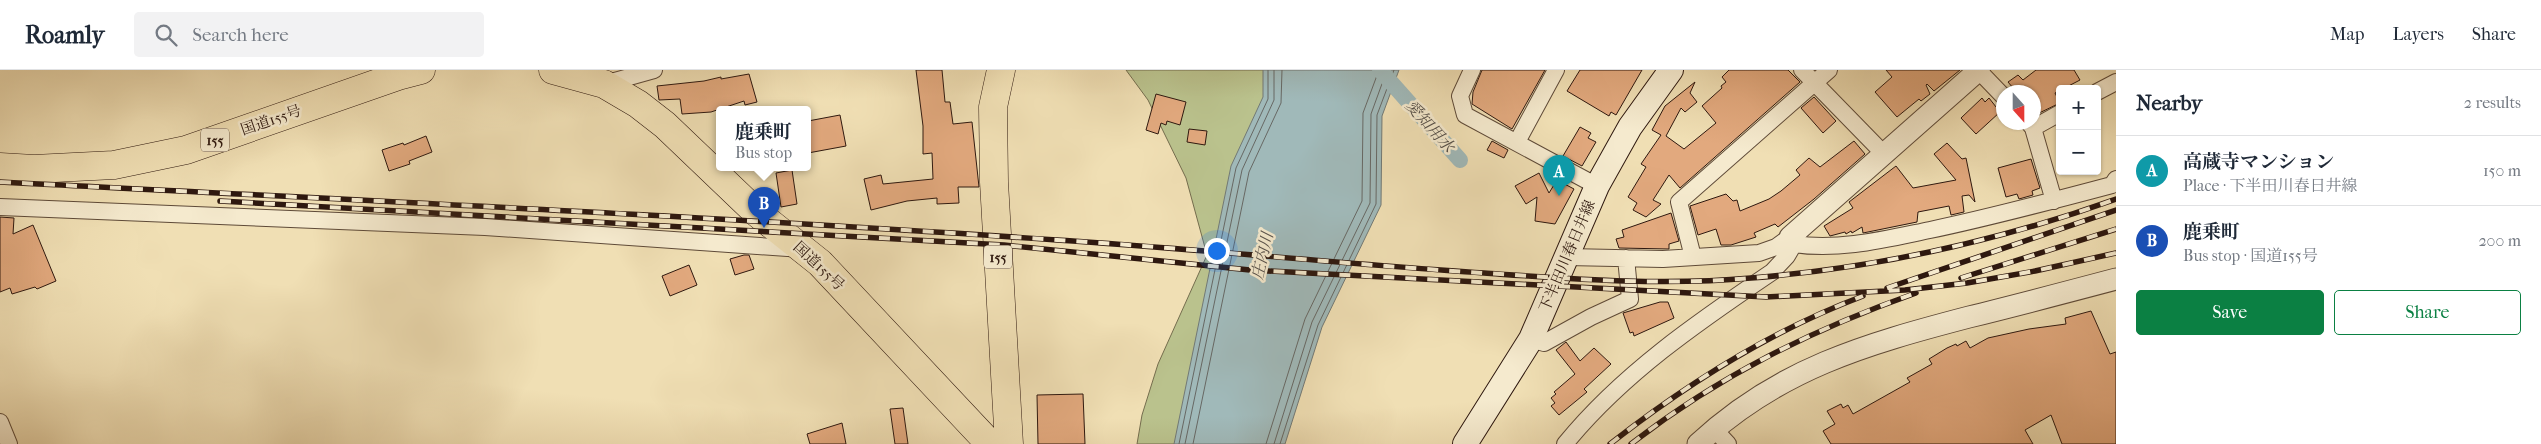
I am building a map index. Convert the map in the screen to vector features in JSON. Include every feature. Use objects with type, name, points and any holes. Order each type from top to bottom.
[{"type":"highway","name":"国道155号","points":[[0,167],[34,169],[114,165],[186,150],[398,76],[421,70]]},
{"type":"highway","name":"国道155号","points":[[553,70],[604,84],[638,104],[665,125],[756,212],[820,263],[990,444]]},
{"type":"highway","name":"155","points":[[1001,70],[993,107],[994,182],[1009,444]]},
{"type":"main road","name":"下半田川春日井線","points":[[1465,444],[1531,339],[1596,186],[1630,127],[1671,70]]},
{"type":"street","points":[[604,84],[654,70]]},
{"type":"street","points":[[1472,70],[1460,96],[1465,115],[1596,186]]},
{"type":"street","points":[[1517,142],[1556,70]]},
{"type":"street","points":[[1802,70],[1884,154]]},
{"type":"street","points":[[1693,257],[1679,202],[1829,70]]},
{"type":"street","points":[[1567,257],[1693,257],[1760,252],[1776,247],[1792,240],[1884,154],[1979,70],[1996,88]]},
{"type":"street","points":[[2101,90],[2116,82]]},
{"type":"street","points":[[2041,121],[2056,115]]},
{"type":"street","points":[[2032,130],[2054,201]]},
{"type":"street","points":[[1792,240],[1823,247],[1895,238],[2005,214],[2054,201],[2112,185],[2116,179]]},
{"type":"street","points":[[0,207],[494,227],[802,249]]},
{"type":"street","points":[[1565,444],[1606,400],[1653,357],[1772,272],[1787,256],[1792,240]]},
{"type":"street","points":[[1531,339],[1544,343],[1591,317],[1630,299],[1626,258]]},
{"type":"street","points":[[1698,444],[1721,436],[1760,396],[1824,361],[1908,333],[2116,279]]},
{"type":"street","points":[[0,422],[10,444]]},
{"type":"green space","points":[[1126,70],[1333,70],[1228,444],[1137,444],[1142,415],[1158,364],[1207,255],[1186,178],[1148,100]]},
{"type":"water","name":"庄内川","points":[[1263,70],[1399,70],[1382,116],[1381,205],[1322,327],[1285,444],[1174,444],[1231,166],[1263,97]]},
{"type":"building","points":[[916,70],[942,70],[945,102],[950,102],[953,124],[972,122],[979,187],[958,187],[959,203],[937,204],[937,198],[907,201],[871,210],[864,179],[881,175],[883,184],[933,179],[932,153],[923,154],[923,126]]},
{"type":"building","points":[[1482,70],[1545,70],[1512,129],[1472,104],[1473,92]]},
{"type":"building","points":[[1580,70],[1642,70],[1616,115],[1611,112],[1609,116],[1567,91]]},
{"type":"building","points":[[1729,70],[1788,70],[1800,82],[1680,188],[1669,175],[1653,200],[1661,204],[1646,217],[1633,210],[1637,203],[1628,197],[1646,167],[1641,164],[1661,135],[1652,130],[1665,106],[1695,82],[1690,93],[1697,102],[1685,112],[1681,108],[1666,136],[1684,149],[1716,123],[1702,106],[1722,88],[1721,86],[1726,82],[1722,77]]},
{"type":"building","points":[[1886,70],[1960,70],[1934,91],[1927,84],[1930,94],[1921,101],[1919,99],[1897,117],[1875,92],[1892,77]]},
{"type":"building","points":[[2036,70],[2074,70],[2080,80],[2070,85],[2056,85],[2056,105],[2041,112],[2041,85],[2010,85],[2008,82],[2018,75],[2023,80]]},
{"type":"building","points":[[749,74],[757,102],[745,105],[744,101],[729,106],[716,106],[716,110],[711,112],[682,114],[680,99],[659,100],[657,86],[704,81],[721,77],[721,79]]},
{"type":"building","points":[[1156,94],[1186,102],[1180,125],[1167,121],[1166,125],[1161,123],[1158,134],[1146,130]]},
{"type":"building","points":[[1814,97],[1836,121],[1823,133],[1801,108]]},
{"type":"building","points":[[1982,98],[1985,102],[1989,98],[1996,107],[1996,116],[1976,134],[1961,118]]},
{"type":"building","points":[[840,115],[846,146],[811,152],[811,120]]},
{"type":"building","points":[[1580,127],[1591,133],[1588,138],[1596,142],[1582,166],[1563,156]]},
{"type":"building","points":[[1189,129],[1207,131],[1205,145],[1187,142]]},
{"type":"building","points":[[426,136],[432,152],[409,161],[410,164],[389,171],[382,150],[403,143],[404,145]]},
{"type":"building","points":[[1492,141],[1508,150],[1504,158],[1487,150]]},
{"type":"building","points":[[1854,141],[1865,154],[1814,199],[1778,227],[1775,224],[1754,233],[1756,237],[1731,245],[1721,245],[1716,229],[1698,235],[1690,206],[1726,194],[1733,201],[1737,200],[1740,211],[1769,199],[1781,191],[1800,175],[1796,170],[1809,158],[1820,167]]},
{"type":"building","points":[[1947,143],[1962,159],[1966,158],[1975,202],[1969,195],[1962,196],[1964,212],[1951,215],[1949,206],[1918,212],[1917,222],[1863,233],[1862,227],[1852,233],[1851,231],[1846,234],[1845,232],[1830,236],[1824,226],[1853,208],[1849,202],[1896,166],[1913,188],[1956,180],[1934,154]]},
{"type":"building","points":[[2031,159],[2040,188],[2032,191],[2033,195],[2019,199],[2017,194],[2006,197],[1998,168]]},
{"type":"building","points":[[792,171],[797,204],[781,207],[776,173]]},
{"type":"building","points":[[1539,173],[1549,193],[1557,180],[1574,189],[1555,224],[1535,221],[1537,197],[1526,204],[1515,186]]},
{"type":"building","points":[[1671,213],[1679,241],[1669,244],[1669,249],[1619,248],[1616,239],[1624,237],[1622,230]]},
{"type":"building","points":[[0,217],[14,218],[13,234],[33,225],[56,281],[37,289],[35,287],[12,294],[10,288],[0,292]]},
{"type":"building","points":[[749,255],[754,269],[735,275],[730,259]]},
{"type":"building","points":[[689,265],[697,285],[670,296],[662,276]]},
{"type":"building","points":[[1660,302],[1668,302],[1674,318],[1634,336],[1633,332],[1630,333],[1623,313]]},
{"type":"building","points":[[2091,311],[2110,354],[2116,352],[2116,444],[2062,444],[2051,415],[2025,430],[2033,444],[1831,444],[1823,431],[1835,424],[1827,411],[1841,404],[1843,408],[1848,405],[1853,414],[1910,382],[1907,378],[1932,364],[1929,359],[1947,348],[1956,344],[1957,346],[1966,341],[1970,348],[1988,338],[2029,329],[2066,324],[2065,318]]},
{"type":"building","points":[[1566,342],[1580,361],[1594,348],[1611,364],[1584,389],[1587,392],[1559,415],[1551,406],[1555,403],[1551,398],[1556,394],[1554,392],[1575,374],[1556,350]]},
{"type":"building","points":[[1083,394],[1085,444],[1038,444],[1037,395]]},
{"type":"building","points":[[903,408],[908,444],[895,444],[890,409]]},
{"type":"building","points":[[842,423],[846,444],[810,444],[807,434]]},
{"type":"waterway","name":"愛知用水","points":[[1380,70],[1460,160]]},
{"type":"railway","points":[[0,182],[793,223],[1111,244],[1517,275],[1651,282],[1751,278],[1890,260],[2027,228],[2116,199]]},
{"type":"railway","points":[[220,201],[1004,245],[1250,270],[1766,297],[1905,290],[1967,283],[2035,271],[2116,253]]},
{"type":"railway","points":[[1887,288],[2116,210]]},
{"type":"railway","points":[[1961,278],[2116,229]]},
{"type":"railway","points":[[1631,444],[1698,397],[1767,357],[1877,307],[1916,293]]},
{"type":"railway","points":[[1610,444],[1669,400],[1731,360],[1795,325],[1863,296]]},
{"type":"place","name":"高蔵寺マンション","points":[[1559,196]]},
{"type":"place","name":"鹿乗町","points":[[764,228]]}]
